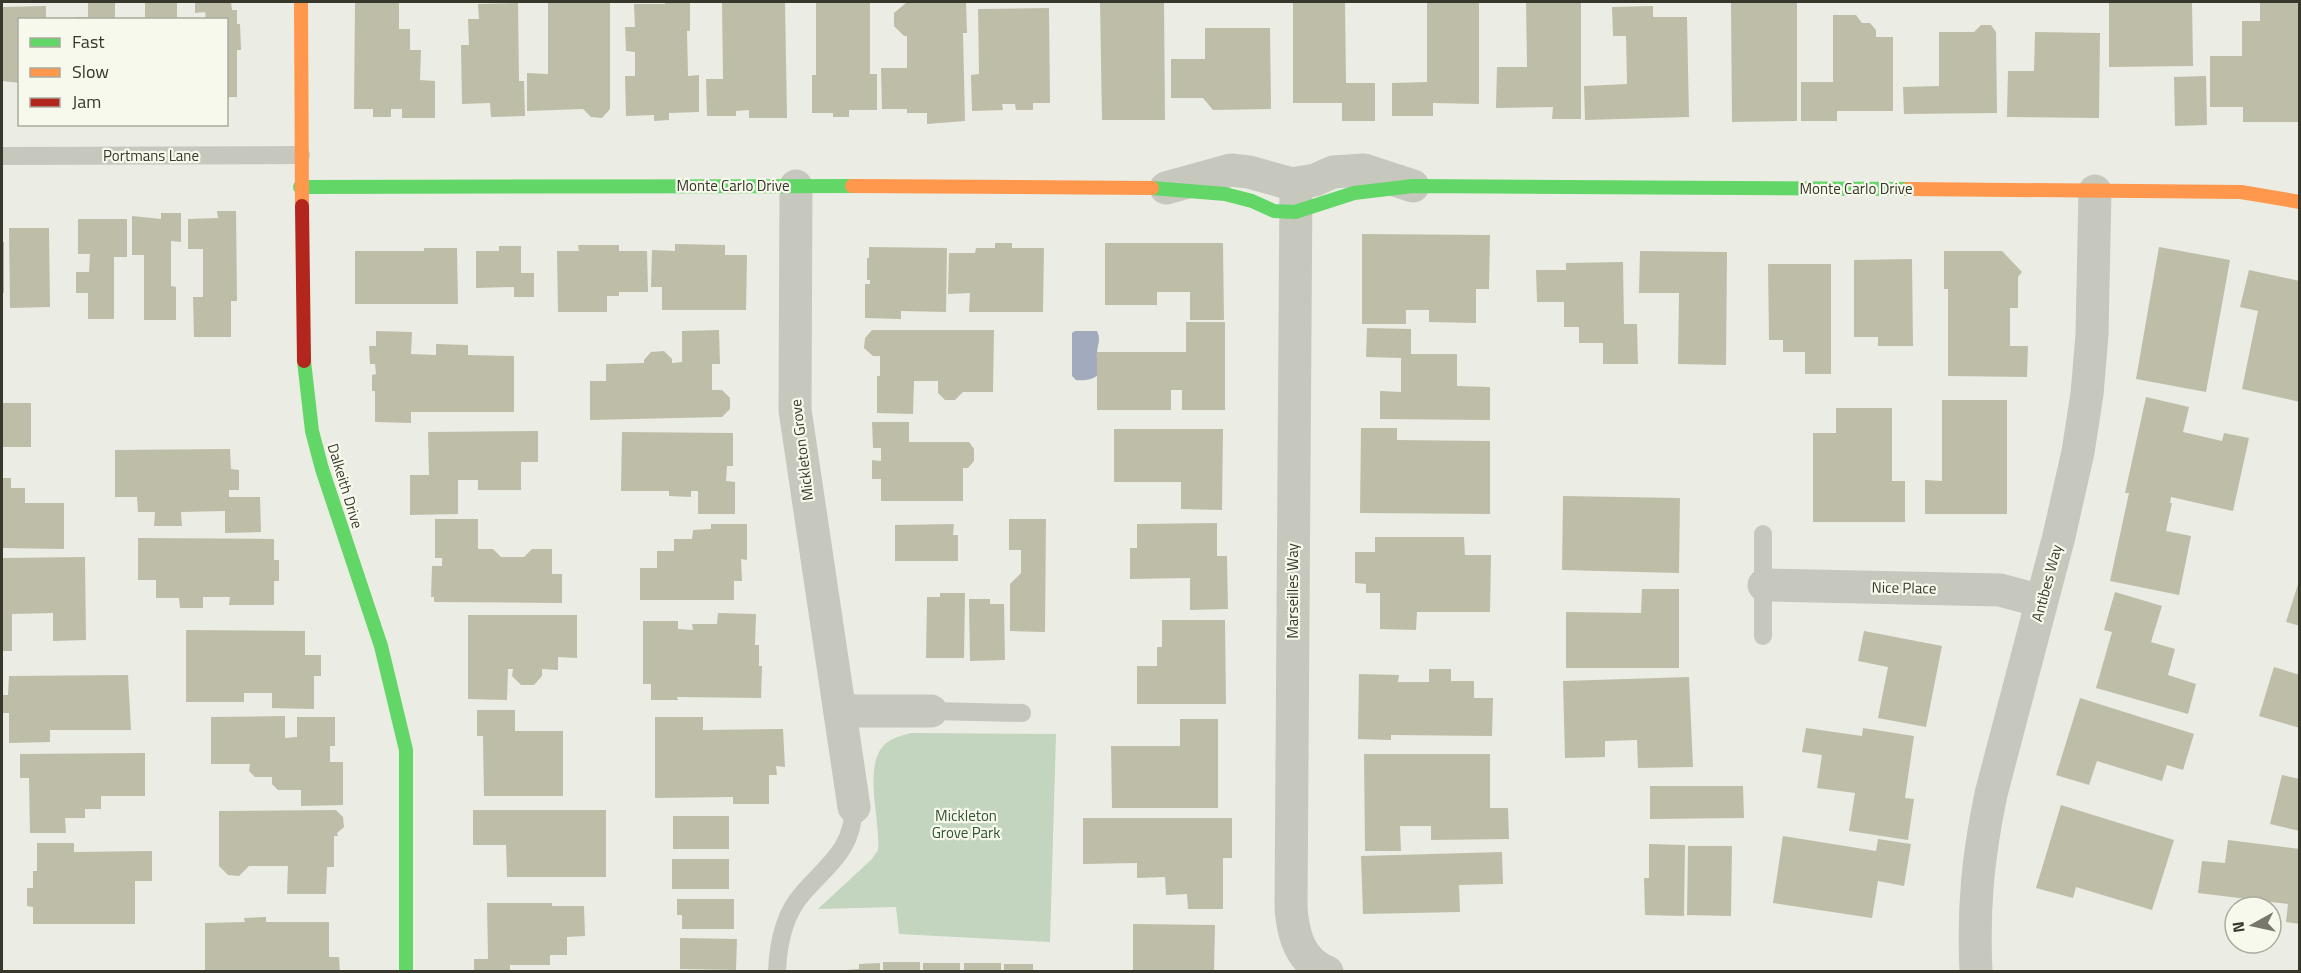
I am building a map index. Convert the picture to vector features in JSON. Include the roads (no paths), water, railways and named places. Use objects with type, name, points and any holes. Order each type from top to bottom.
[{"type":"street","name":"Dalkeith Drive","points":[[301,2],[302,335],[312,431],[381,646],[406,750],[406,972]]},
{"type":"street","name":"Monte Carlo Drive","points":[[300,187],[1166,188],[1231,170],[1249,172],[1275,181],[1295,198],[1315,180],[1333,172],[1364,170],[1413,186],[2241,192],[2300,202]]},
{"type":"street","name":"Mickleton Grove","points":[[796,186],[795,410],[854,807]]},
{"type":"street","name":"Antibes Way","points":[[1976,972],[1974,911],[1982,836],[1991,794],[2060,536],[2078,452],[2087,394],[2092,335],[2095,191]]},
{"type":"street","name":"Marseilles Way","points":[[1295,198],[1291,908],[1292,925],[1298,945],[1316,969]]},
{"type":"street","name":"Nice Place","points":[[1764,585],[1991,589],[2042,601]]},
{"type":"street","points":[[840,711],[931,711]]},
{"type":"lane","name":"Portmans Lane","points":[[2,156],[301,155]]},
{"type":"lane","points":[[1763,534],[1763,636]]},
{"type":"lane","points":[[931,711],[1022,713]]},
{"type":"lane","points":[[777,972],[781,940],[791,910],[802,894],[841,854],[850,836],[854,807]]},
{"type":"water","points":[[1097,331],[1098,334],[1099,374],[1091,379],[1076,380],[1072,376],[1072,333]]},
{"type":"park label","name":"Mickleton Grove Park","points":[[966,824]]}]
